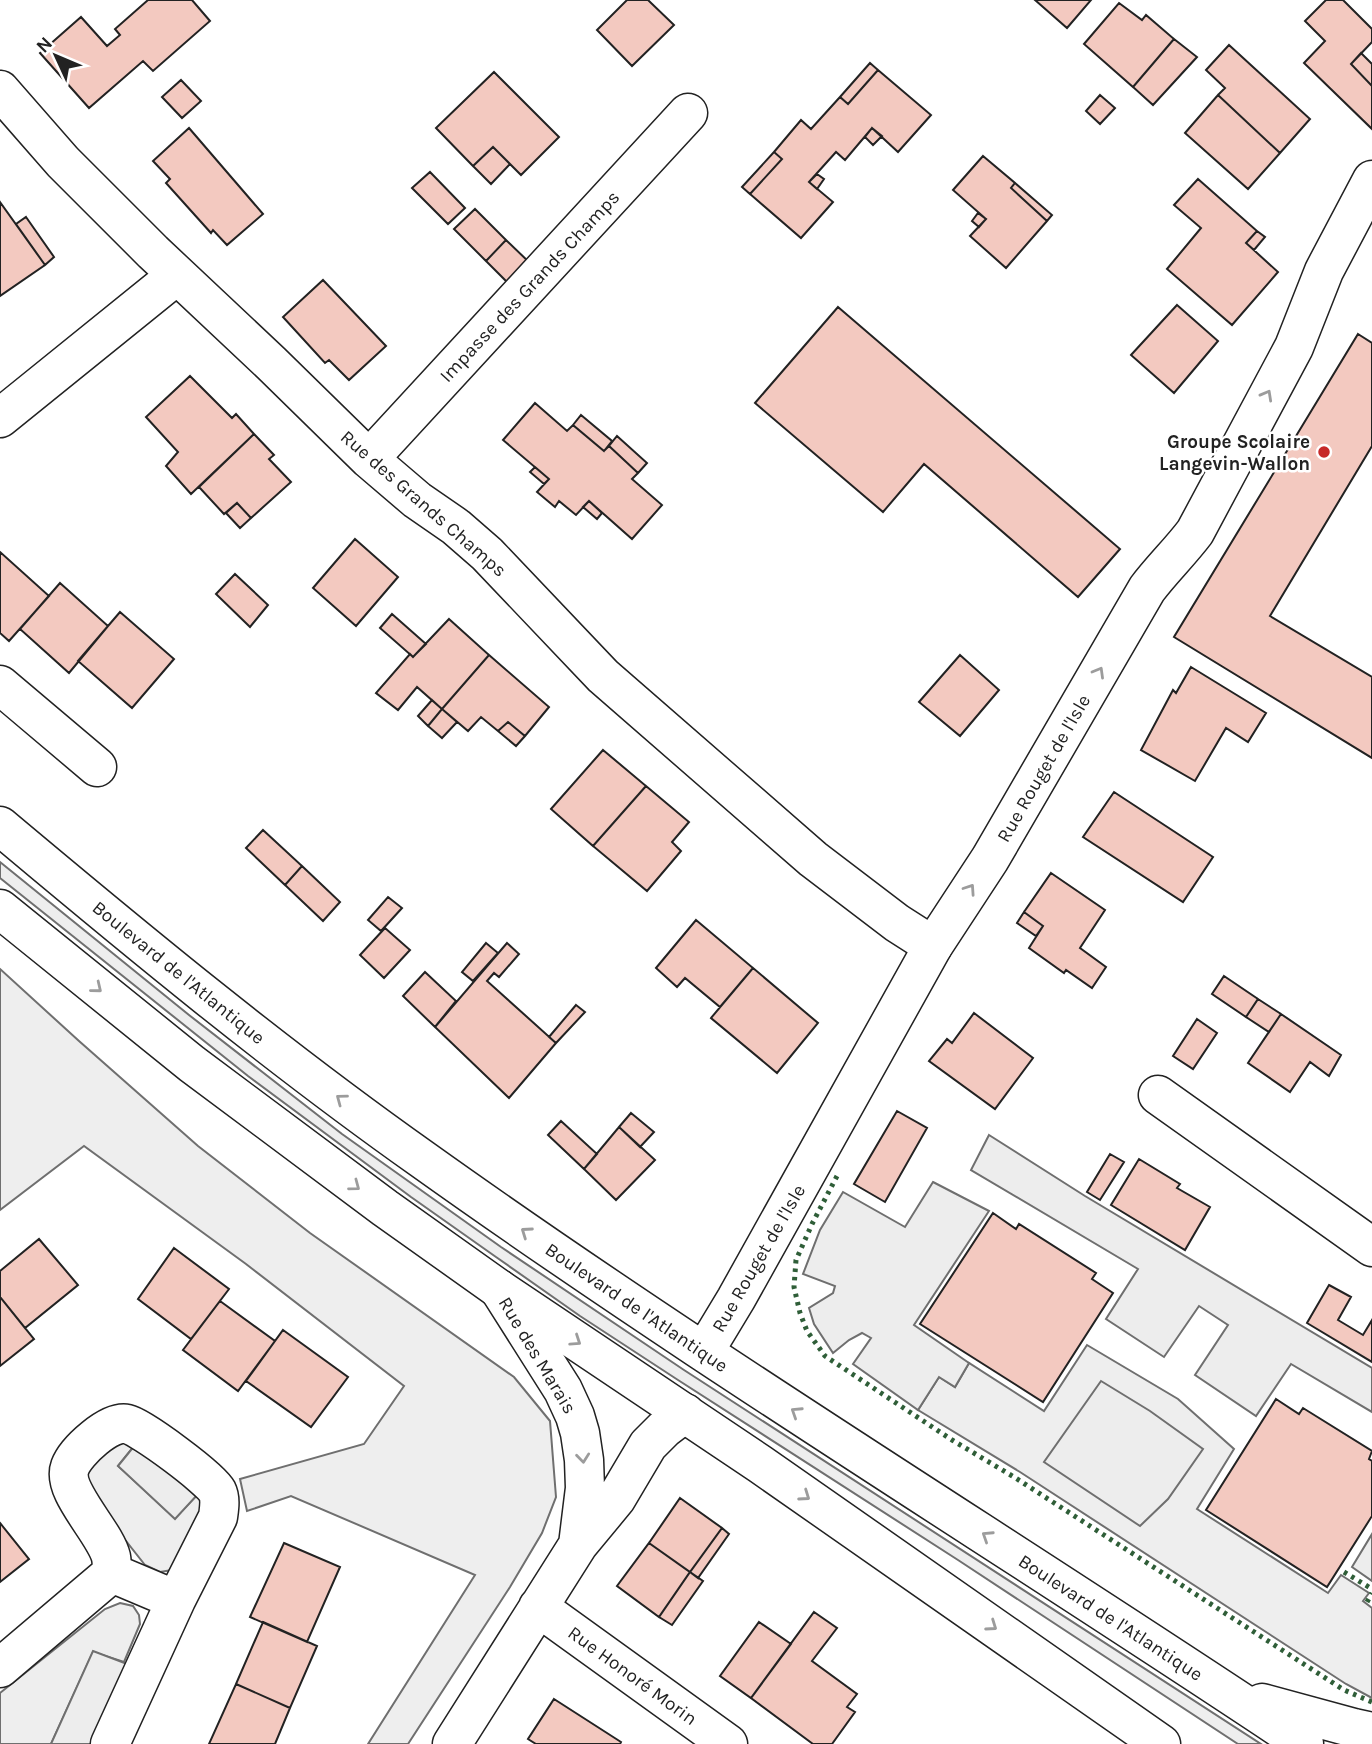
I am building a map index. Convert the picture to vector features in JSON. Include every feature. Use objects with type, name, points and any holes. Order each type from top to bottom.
[{"type":"street","name":"Rue des Grands Champs","points":[[0,90],[63,162],[177,275],[369,459],[487,554],[603,676],[813,859],[897,923],[933,946]]},
{"type":"street","name":"Impasse des Grands Champs","points":[[369,459],[688,113]]},
{"type":"street","name":"Rue Rouget de l'Isle","points":[[704,1352],[933,946],[990,859],[1147,589],[1195,532],[1294,347],[1324,271],[1372,180]]},
{"type":"street","points":[[0,418],[177,275]]},
{"type":"street","points":[[0,685],[97,767]]},
{"type":"street","name":"Boulevard de l'Atlantique","points":[[0,825],[149,951],[351,1107],[524,1231],[704,1352],[1304,1744]]},
{"type":"street","points":[[0,909],[192,1064],[384,1208],[499,1289],[685,1413],[1161,1744]]},
{"type":"street","points":[[1158,1095],[1372,1247]]},
{"type":"street","name":"Rue des Marais","points":[[499,1289],[563,1390],[575,1416],[582,1446],[585,1479],[578,1545]]},
{"type":"street","name":"Rue des Marais","points":[[452,1744],[578,1545],[616,1499],[648,1446],[685,1413]]},
{"type":"street","points":[[110,1744],[218,1517],[220,1503],[217,1490],[208,1480],[143,1431],[127,1424],[116,1425],[99,1434],[78,1453],[69,1467],[68,1477],[74,1492],[111,1556],[112,1573]]},
{"type":"street","points":[[112,1573],[176,1601]]},
{"type":"street","points":[[0,1668],[112,1573]]},
{"type":"street","name":"Rue Honoré Morin","points":[[538,1608],[728,1744]]},
{"type":"street","points":[[1229,1694],[1372,1731]]},
{"type":"shaded area","points":[[0,862],[189,1015],[342,1134],[501,1247],[684,1370],[1261,1744],[1238,1744],[580,1316],[411,1197],[248,1076],[0,878]]},
{"type":"shaded area","points":[[0,969],[198,1146],[310,1233],[514,1377],[550,1421],[556,1497],[542,1533],[408,1744],[368,1744],[475,1575],[291,1496],[247,1511],[240,1479],[364,1444],[404,1386],[246,1264],[84,1146],[0,1210]]},
{"type":"shaded area","points":[[989,1135],[1085,1196],[1372,1368],[1372,1412],[1291,1364],[1256,1416],[1195,1375],[1228,1325],[1199,1306],[1164,1357],[1106,1319],[1138,1269],[971,1170]]},
{"type":"shaded area","points":[[933,1182],[989,1211],[914,1325],[969,1363],[955,1387],[939,1377],[918,1410],[853,1364],[871,1338],[862,1333],[833,1353],[814,1324],[809,1308],[833,1293],[835,1286],[803,1274],[820,1230],[843,1192],[905,1227]]},
{"type":"shaded area","points":[[1087,1345],[1178,1399],[1234,1449],[1197,1509],[1328,1593],[1341,1575],[1369,1593],[1363,1601],[1372,1608],[1372,1698],[1346,1684],[1020,1472],[918,1410],[939,1377],[955,1387],[969,1363],[1044,1411]]},
{"type":"shaded area","points":[[1101,1381],[1150,1411],[1203,1449],[1168,1499],[1140,1526],[1044,1462]]},
{"type":"shaded area","points":[[121,1440],[135,1445],[118,1466],[175,1518],[199,1493],[207,1501],[172,1570],[160,1572],[145,1565],[81,1484],[89,1456]]},
{"type":"shaded area","points":[[135,1445],[199,1493],[175,1519],[118,1466]]},
{"type":"shaded area","points":[[1372,1534],[1372,1581],[1352,1567]]},
{"type":"shaded area","points":[[120,1603],[133,1606],[139,1615],[140,1624],[124,1662],[93,1652],[51,1744],[0,1744],[0,1693],[105,1609]]},
{"type":"shaded area","points":[[93,1651],[143,1670],[110,1744],[51,1744]]},
{"type":"building","points":[[148,0],[192,0],[210,21],[153,71],[143,61],[89,108],[40,53],[81,17],[107,46],[120,35],[115,29]]},
{"type":"building","points":[[627,0],[648,0],[674,25],[632,66],[597,30]]},
{"type":"building","points":[[1035,0],[1091,0],[1067,28]]},
{"type":"building","points":[[1326,0],[1343,0],[1372,29],[1372,42],[1351,64],[1372,86],[1372,129],[1304,63],[1325,41],[1305,21]]},
{"type":"building","points":[[1119,3],[1142,20],[1146,15],[1174,39],[1133,87],[1084,44]]},
{"type":"building","points":[[1174,39],[1197,57],[1153,105],[1133,87]]},
{"type":"building","points":[[1229,45],[1310,119],[1280,153],[1218,95],[1225,88],[1206,70]]},
{"type":"building","points":[[1361,53],[1372,64],[1372,86],[1351,64]]},
{"type":"building","points":[[870,63],[878,70],[848,104],[840,97]]},
{"type":"building","points":[[878,70],[931,115],[898,152],[872,128],[845,160],[836,152],[809,182],[833,202],[801,238],[750,194],[782,159],[774,152],[801,120],[811,129],[840,97],[848,104]]},
{"type":"building","points":[[494,72],[559,137],[521,175],[493,147],[473,166],[436,128]]},
{"type":"building","points":[[181,80],[201,101],[182,118],[162,97]]},
{"type":"building","points":[[1100,95],[1115,108],[1100,124],[1086,111]]},
{"type":"building","points":[[1218,95],[1280,153],[1248,189],[1185,133]]},
{"type":"building","points":[[189,128],[263,214],[227,245],[213,230],[211,233],[166,183],[170,179],[153,161]]},
{"type":"building","points":[[872,128],[882,136],[873,145],[865,137]]},
{"type":"building","points":[[493,147],[510,164],[491,184],[473,166]]},
{"type":"building","points":[[774,152],[782,159],[750,194],[742,187]]},
{"type":"building","points":[[983,156],[1015,183],[1011,188],[1047,221],[1006,268],[970,236],[986,219],[953,190]]},
{"type":"building","points":[[430,172],[465,208],[448,224],[412,188]]},
{"type":"building","points":[[817,174],[824,179],[817,189],[809,182]]},
{"type":"building","points":[[1198,179],[1257,231],[1246,243],[1278,272],[1232,325],[1167,269],[1201,228],[1174,205]]},
{"type":"building","points":[[1015,183],[1052,215],[1047,221],[1011,188]]},
{"type":"building","points":[[0,202],[45,265],[0,296]]},
{"type":"building","points":[[475,209],[506,240],[486,261],[454,229]]},
{"type":"building","points":[[978,213],[986,219],[979,227],[972,221]]},
{"type":"building","points":[[26,217],[54,257],[45,265],[16,224]]},
{"type":"building","points":[[1257,231],[1265,237],[1254,250],[1246,243]]},
{"type":"building","points":[[506,240],[532,265],[511,286],[486,261]]},
{"type":"building","points":[[323,280],[386,346],[349,380],[329,360],[325,363],[283,317]]},
{"type":"building","points":[[1177,305],[1218,341],[1174,393],[1131,355]]},
{"type":"building","points":[[838,307],[1120,549],[1078,597],[924,464],[883,512],[755,403]]},
{"type":"building","name":"Groupe Scolaire Langevin-Wallon","points":[[1358,334],[1372,343],[1372,446],[1270,616],[1372,677],[1372,758],[1174,637]]},
{"type":"building","points":[[190,376],[232,418],[236,414],[254,434],[191,494],[166,466],[178,452],[146,417]]},
{"type":"building","points":[[535,403],[567,431],[573,425],[604,451],[609,446],[638,473],[632,479],[662,505],[632,539],[589,501],[576,515],[559,501],[555,507],[537,492],[549,479],[503,440]]},
{"type":"building","points":[[581,415],[612,441],[604,451],[573,425]]},
{"type":"building","points":[[254,434],[274,455],[269,459],[291,482],[251,518],[237,503],[224,514],[199,487]]},
{"type":"building","points":[[617,436],[647,463],[638,473],[609,446]]},
{"type":"building","points":[[535,467],[549,479],[544,484],[530,472]]},
{"type":"building","points":[[589,501],[602,513],[597,519],[583,507]]},
{"type":"building","points":[[237,503],[251,518],[240,528],[226,513]]},
{"type":"building","points":[[355,539],[398,577],[356,626],[313,588]]},
{"type":"building","points":[[0,552],[49,596],[9,641],[0,633]]},
{"type":"building","points":[[235,574],[268,605],[250,627],[216,594]]},
{"type":"building","points":[[60,583],[108,626],[69,673],[20,629]]},
{"type":"building","points":[[120,612],[174,659],[132,708],[78,661]]},
{"type":"building","points":[[392,614],[426,644],[413,657],[380,628]]},
{"type":"building","points":[[449,619],[489,655],[442,709],[417,687],[398,710],[376,693],[410,654],[413,657]]},
{"type":"building","points":[[489,655],[549,707],[525,736],[508,722],[498,731],[481,717],[468,731],[442,709]]},
{"type":"building","points":[[960,655],[999,690],[960,736],[919,702]]},
{"type":"building","points":[[1191,667],[1266,713],[1248,742],[1226,728],[1195,781],[1141,750],[1173,690],[1176,693]]},
{"type":"building","points":[[432,700],[442,709],[428,726],[418,716]]},
{"type":"building","points":[[442,709],[457,722],[442,738],[428,726]]},
{"type":"building","points":[[508,722],[525,736],[516,746],[498,731]]},
{"type":"building","points":[[603,750],[646,786],[593,846],[551,809]]},
{"type":"building","points":[[646,786],[689,822],[672,842],[681,851],[647,891],[593,846]]},
{"type":"building","points":[[1114,792],[1213,857],[1183,902],[1083,837]]},
{"type":"building","points":[[263,830],[302,866],[285,885],[246,848]]},
{"type":"building","points":[[302,866],[340,902],[323,921],[285,885]]},
{"type":"building","points":[[1051,873],[1105,910],[1080,948],[1106,967],[1092,988],[1066,970],[1064,973],[1029,948],[1043,926],[1024,912]]},
{"type":"building","points":[[388,897],[402,908],[381,931],[368,920]]},
{"type":"building","points":[[1024,912],[1043,926],[1036,936],[1017,923]]},
{"type":"building","points":[[696,920],[753,968],[720,1007],[685,978],[677,987],[656,968]]},
{"type":"building","points":[[385,928],[410,950],[384,978],[360,955]]},
{"type":"building","points":[[486,943],[498,953],[473,981],[462,972]]},
{"type":"building","points":[[507,943],[519,954],[499,977],[494,973],[487,981],[556,1043],[509,1098],[435,1027]]},
{"type":"building","points":[[753,968],[818,1023],[777,1073],[711,1018]]},
{"type":"building","points":[[425,972],[456,1001],[435,1027],[403,996]]},
{"type":"building","points":[[1224,976],[1258,999],[1246,1017],[1212,994]]},
{"type":"building","points":[[1258,999],[1281,1014],[1269,1032],[1246,1017]]},
{"type":"building","points":[[576,1005],[585,1012],[556,1043],[549,1037]]},
{"type":"building","points":[[974,1013],[1033,1058],[995,1109],[929,1061],[947,1039],[952,1043]]},
{"type":"building","points":[[1281,1014],[1341,1055],[1329,1076],[1310,1062],[1290,1092],[1248,1063]]},
{"type":"building","points":[[1197,1019],[1217,1033],[1193,1069],[1173,1056]]},
{"type":"building","points":[[897,1111],[927,1128],[885,1202],[854,1184]]},
{"type":"building","points":[[631,1113],[654,1132],[640,1147],[619,1127]]},
{"type":"building","points":[[561,1121],[597,1154],[584,1169],[548,1135]]},
{"type":"building","points":[[619,1127],[655,1160],[616,1200],[584,1169]]},
{"type":"building","points":[[1110,1154],[1124,1162],[1100,1200],[1087,1192]]},
{"type":"building","points":[[1139,1159],[1180,1184],[1177,1188],[1210,1207],[1185,1250],[1111,1205]]},
{"type":"building","points":[[993,1213],[1016,1229],[1019,1224],[1096,1273],[1092,1279],[1113,1293],[1043,1402],[920,1324]]},
{"type":"building","points":[[39,1239],[78,1285],[25,1328],[0,1297],[0,1271]]},
{"type":"building","points":[[174,1248],[229,1289],[191,1339],[138,1299]]},
{"type":"building","points":[[1329,1285],[1351,1297],[1338,1320],[1363,1335],[1372,1320],[1372,1362],[1307,1323]]},
{"type":"building","points":[[0,1297],[34,1339],[0,1366]]},
{"type":"building","points":[[220,1301],[275,1341],[238,1391],[183,1350]]},
{"type":"building","points":[[283,1330],[348,1377],[311,1427],[246,1381]]},
{"type":"building","points":[[1276,1399],[1299,1414],[1303,1408],[1372,1451],[1369,1459],[1372,1461],[1372,1516],[1327,1587],[1206,1510]]},
{"type":"building","points":[[680,1498],[722,1528],[690,1572],[649,1543]]},
{"type":"building","points":[[0,1523],[29,1559],[0,1582]]},
{"type":"building","points":[[722,1528],[729,1534],[698,1578],[690,1572]]},
{"type":"building","points":[[284,1543],[340,1567],[307,1642],[250,1617]]},
{"type":"building","points":[[649,1543],[690,1572],[659,1617],[617,1586]]},
{"type":"building","points":[[690,1572],[703,1581],[672,1625],[659,1617]]},
{"type":"building","points":[[814,1612],[837,1628],[812,1661],[857,1694],[847,1707],[855,1712],[832,1744],[813,1744],[751,1698]]},
{"type":"building","points":[[263,1622],[317,1646],[290,1708],[236,1684]]},
{"type":"building","points":[[759,1622],[791,1644],[751,1698],[720,1676]]},
{"type":"building","points":[[236,1684],[290,1708],[275,1744],[209,1744]]},
{"type":"building","points":[[554,1699],[621,1742],[620,1744],[536,1744],[528,1739]]},
{"type":"hedge","points":[[837,1176],[796,1260],[794,1287],[807,1331],[825,1356],[1344,1690],[1372,1702]]},
{"type":"hedge","points":[[1344,1572],[1372,1589]]},
{"type":"hedge","points":[[1367,1602],[1372,1593]]},
{"type":"place","name":"Groupe Scolaire Langevin-Wallon","points":[[1324,452]]}]
